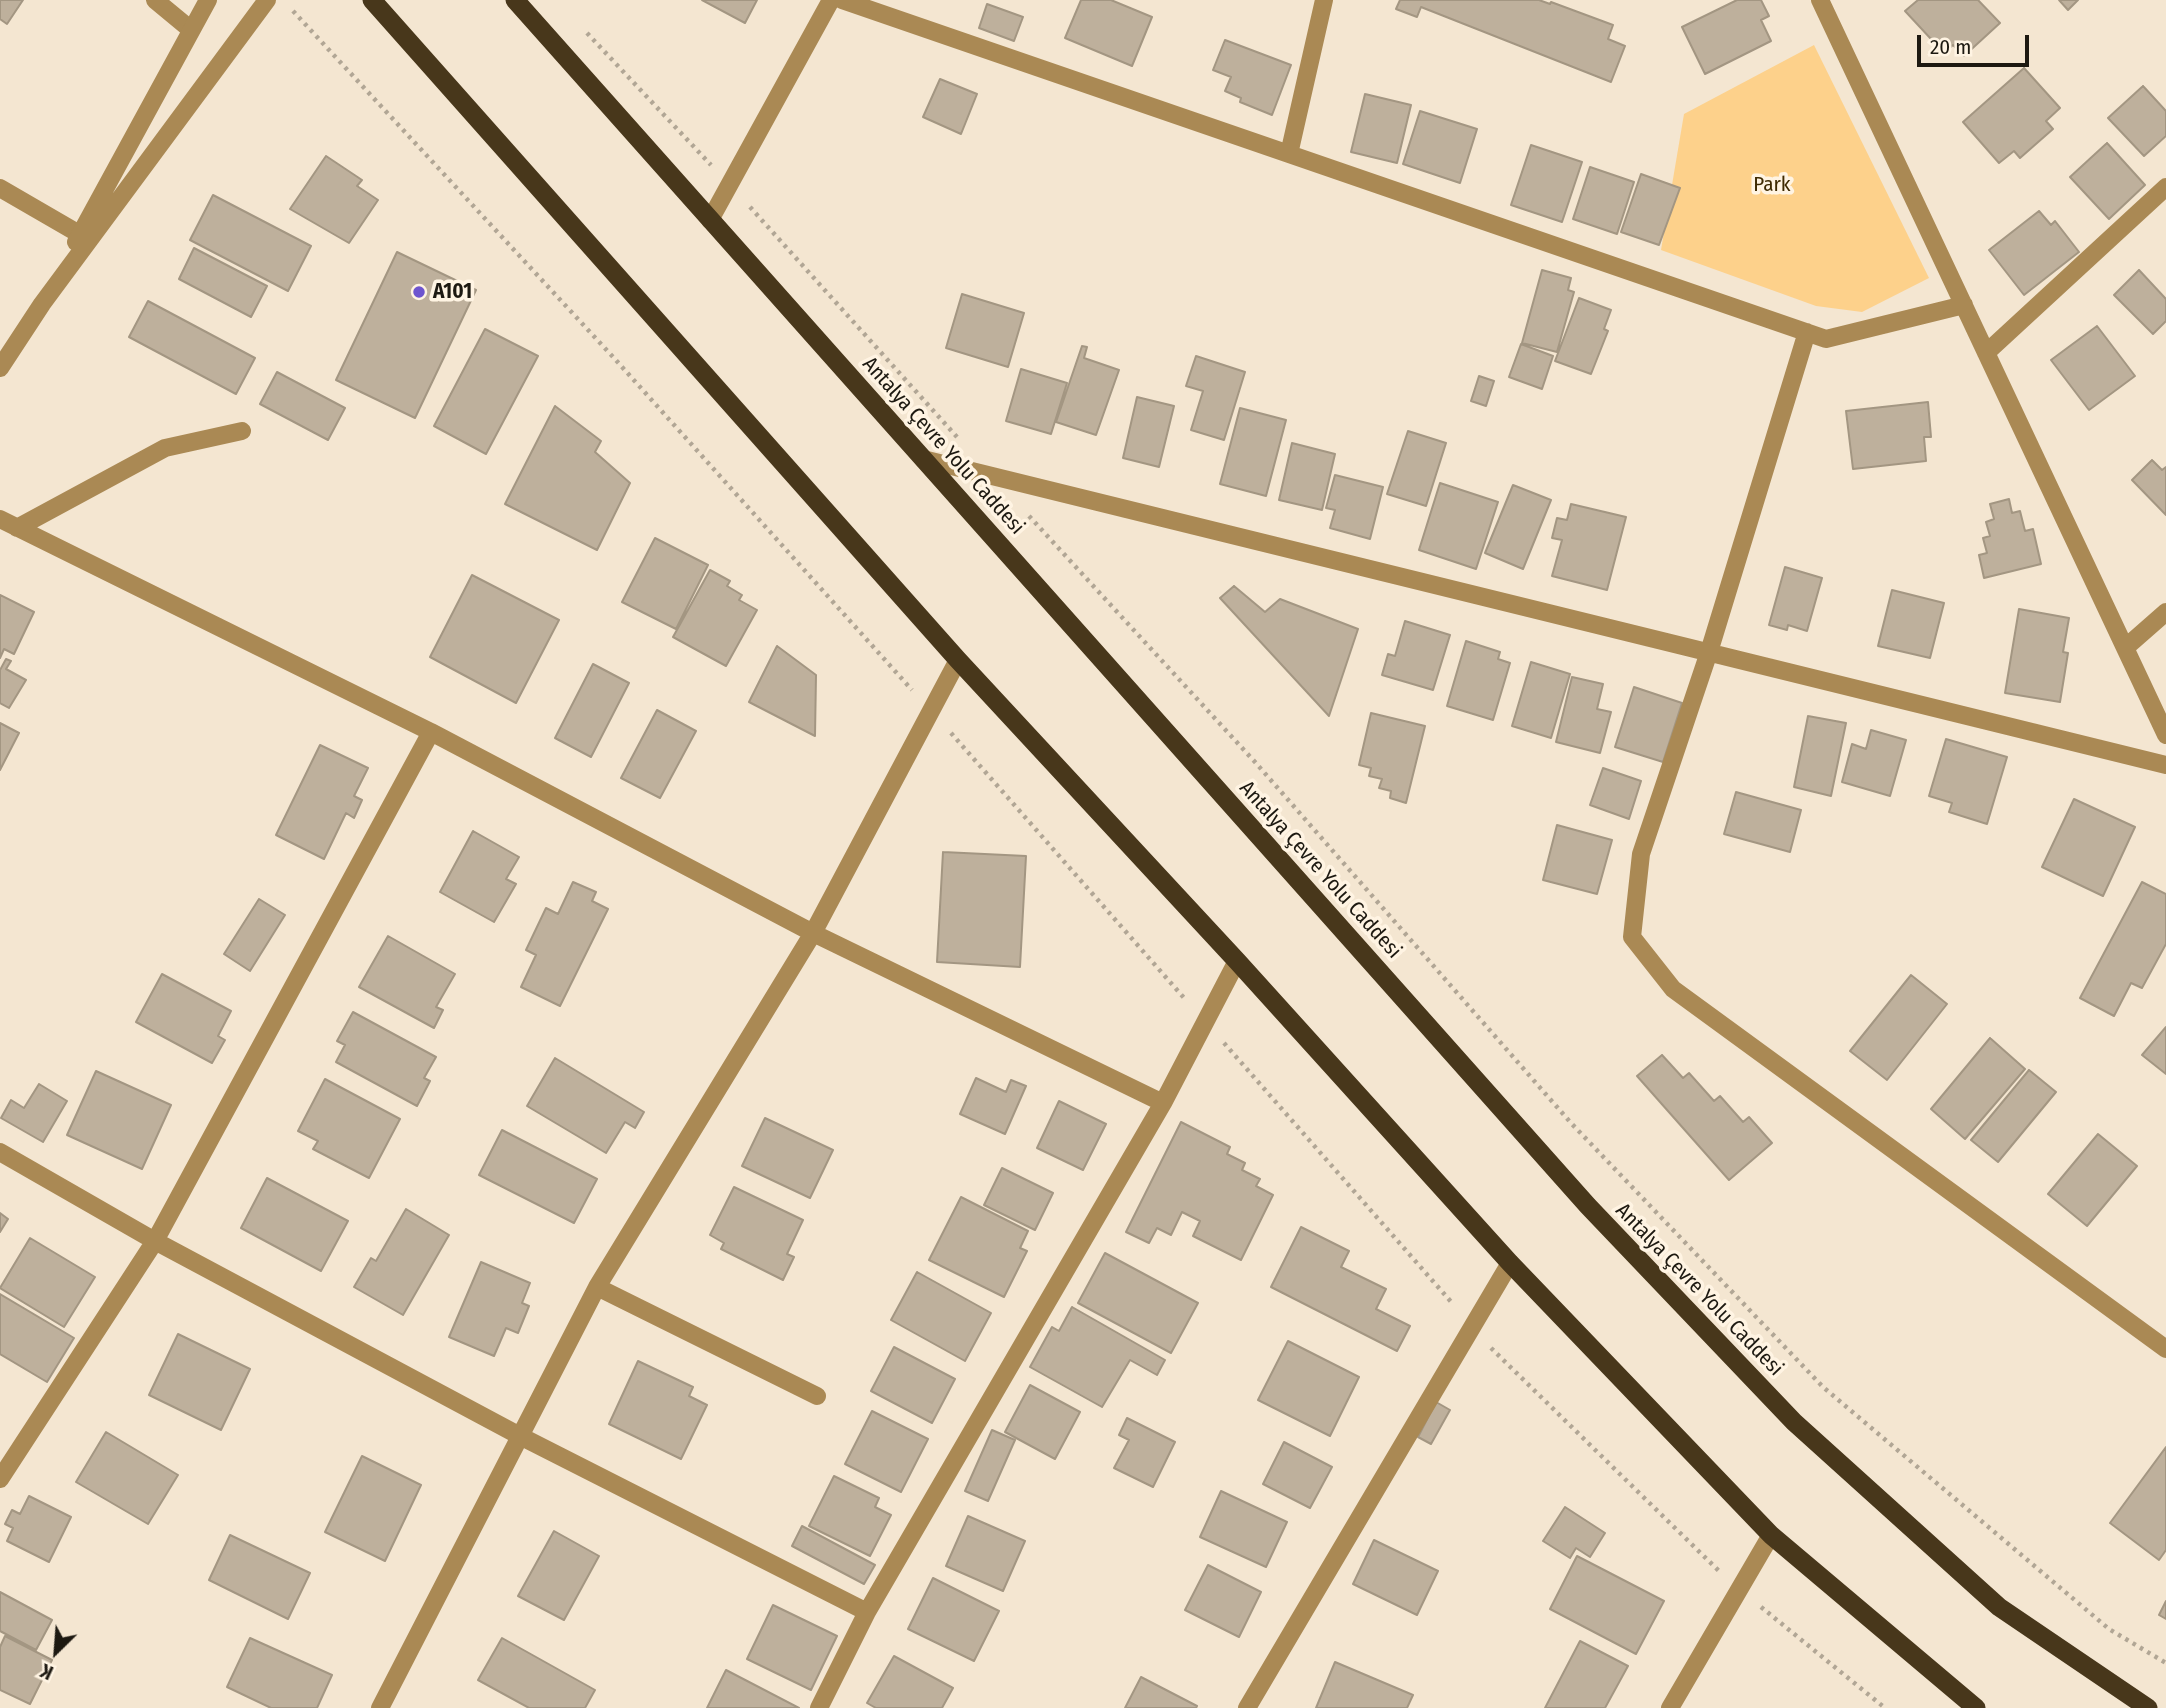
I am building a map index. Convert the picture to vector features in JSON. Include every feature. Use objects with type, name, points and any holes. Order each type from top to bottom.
[{"type":"highway","points":[[372,0],[958,660],[1237,961],[1510,1263],[1771,1535],[1976,1708]]},
{"type":"highway","name":"Antalya Çevre Yolu Caddesi","points":[[515,0],[1588,1206],[1794,1422],[1999,1606],[2148,1708]]},
{"type":"street","points":[[155,0],[191,29]]},
{"type":"street","points":[[42,304],[208,0]]},
{"type":"street","points":[[0,368],[42,304],[267,0]]},
{"type":"street","points":[[710,219],[831,0]]},
{"type":"street","points":[[842,0],[1826,339],[1964,305]]},
{"type":"street","points":[[1289,154],[1324,0]]},
{"type":"street","points":[[1820,0],[2166,735]]},
{"type":"street","points":[[1986,353],[2166,187]]},
{"type":"street","points":[[0,188],[81,235]]},
{"type":"street","points":[[1807,332],[1709,652],[1641,854],[1632,937],[1673,989],[2166,1349]]},
{"type":"street","points":[[17,527],[165,448],[242,431]]},
{"type":"street","points":[[923,459],[2166,765]]},
{"type":"street","points":[[0,519],[431,732],[813,933],[1163,1102]]},
{"type":"street","points":[[2125,648],[2166,612]]},
{"type":"street","points":[[380,1708],[597,1287],[813,933],[958,660]]},
{"type":"street","points":[[0,1479],[155,1241],[431,732]]},
{"type":"street","points":[[819,1708],[867,1612],[1163,1102],[1237,961]]},
{"type":"street","points":[[0,1152],[155,1241],[520,1436],[867,1612]]},
{"type":"street","points":[[1247,1708],[1510,1263]]},
{"type":"street","points":[[597,1287],[817,1395]]},
{"type":"street","points":[[1670,1708],[1771,1535]]},
{"type":"path","points":[[291,9],[614,358],[931,711],[1508,1366],[1665,1521],[1740,1589],[1885,1708]]},
{"type":"path","points":[[584,29],[730,185],[1255,762],[1571,1123],[1823,1387],[2109,1629],[2166,1662]]},
{"type":"green space","name":"Park","points":[[1814,45],[1929,278],[1862,312],[1816,306],[1661,250],[1684,114]]},
{"type":"building","points":[[0,0],[23,0],[7,24],[0,19]]},
{"type":"building","points":[[702,0],[757,0],[745,23]]},
{"type":"building","points":[[1081,0],[1111,0],[1152,17],[1132,66],[1065,38]]},
{"type":"building","points":[[1400,0],[1551,2],[1613,25],[1608,39],[1625,46],[1611,82],[1421,7],[1417,17],[1396,9]]},
{"type":"building","points":[[1737,0],[1761,0],[1769,16],[1761,20],[1771,41],[1705,74],[1682,27]]},
{"type":"building","points":[[1918,0],[1978,0],[2000,23],[1964,56],[1953,45],[1944,53],[1905,11]]},
{"type":"building","points":[[2059,0],[2078,0],[2068,10]]},
{"type":"building","points":[[987,4],[1023,17],[1014,41],[979,28]]},
{"type":"building","points":[[1225,40],[1291,65],[1272,115],[1240,102],[1241,98],[1225,91],[1231,77],[1213,70]]},
{"type":"building","points":[[2024,68],[2060,108],[2046,121],[2053,129],[2020,158],[2014,151],[1999,163],[1963,122]]},
{"type":"building","points":[[940,79],[977,94],[961,134],[923,117]]},
{"type":"building","points":[[2143,86],[2166,111],[2166,136],[2144,156],[2108,118]]},
{"type":"building","points":[[1365,94],[1411,105],[1397,163],[1351,152]]},
{"type":"building","points":[[1420,111],[1477,129],[1460,183],[1403,164]]},
{"type":"building","points":[[2107,143],[2145,185],[2109,219],[2070,177]]},
{"type":"building","points":[[1531,145],[1582,162],[1562,222],[1511,205]]},
{"type":"building","points":[[326,156],[362,180],[357,186],[378,200],[349,243],[290,209]]},
{"type":"building","points":[[1590,167],[1634,182],[1617,234],[1573,219]]},
{"type":"building","points":[[1641,174],[1680,188],[1659,245],[1621,232]]},
{"type":"building","points":[[213,195],[311,246],[288,291],[190,240]]},
{"type":"building","points":[[2039,211],[2051,225],[2055,221],[2079,252],[2024,295],[1989,250]]},
{"type":"building","points":[[194,248],[267,286],[251,317],[179,279]]},
{"type":"building","points":[[397,252],[476,290],[415,418],[336,380]]},
{"type":"building","points":[[1542,270],[1571,278],[1568,290],[1574,292],[1557,352],[1522,343]]},
{"type":"building","points":[[2139,270],[2166,299],[2166,321],[2153,334],[2114,295]]},
{"type":"building","points":[[962,294],[1024,313],[1008,367],[946,348]]},
{"type":"building","points":[[1579,298],[1611,310],[1604,329],[1608,331],[1591,374],[1555,361]]},
{"type":"building","points":[[148,301],[255,358],[236,394],[129,337]]},
{"type":"building","points":[[2097,326],[2135,376],[2089,410],[2051,360]]},
{"type":"building","points":[[485,329],[538,356],[486,454],[434,426]]},
{"type":"building","points":[[1521,344],[1553,356],[1542,389],[1509,377]]},
{"type":"building","points":[[1082,346],[1087,347],[1084,358],[1119,370],[1096,435],[1056,422]]},
{"type":"building","points":[[1196,356],[1245,372],[1224,440],[1191,430],[1203,391],[1186,386]]},
{"type":"building","points":[[1021,369],[1067,383],[1051,434],[1006,421]]},
{"type":"building","points":[[277,372],[345,408],[328,440],[260,404]]},
{"type":"building","points":[[1479,376],[1494,381],[1486,406],[1471,401]]},
{"type":"building","points":[[1137,397],[1174,406],[1159,467],[1123,458]]},
{"type":"building","points":[[1928,402],[1931,437],[1924,437],[1926,461],[1853,469],[1846,411]]},
{"type":"building","points":[[555,406],[601,441],[595,452],[630,483],[597,550],[505,504]]},
{"type":"building","points":[[1240,408],[1286,420],[1266,496],[1220,484]]},
{"type":"building","points":[[1408,431],[1446,443],[1426,506],[1387,494]]},
{"type":"building","points":[[1292,443],[1335,454],[1322,510],[1279,500]]},
{"type":"building","points":[[2152,460],[2162,470],[2166,467],[2166,515],[2132,480]]},
{"type":"building","points":[[1335,475],[1383,487],[1370,539],[1330,528],[1335,510],[1326,508]]},
{"type":"building","points":[[1440,483],[1498,502],[1476,569],[1419,550]]},
{"type":"building","points":[[1513,485],[1551,500],[1523,569],[1485,553]]},
{"type":"building","points":[[2009,499],[2012,513],[2020,511],[2025,531],[2033,529],[2041,564],[1984,578],[1979,555],[1987,553],[1983,538],[1990,536],[1986,522],[1994,519],[1990,504]]},
{"type":"building","points":[[1571,504],[1626,517],[1607,590],[1552,576],[1562,540],[1552,538],[1557,518],[1567,520]]},
{"type":"building","points":[[655,538],[708,565],[676,629],[622,602]]},
{"type":"building","points":[[1785,567],[1822,578],[1807,631],[1788,625],[1787,630],[1769,625]]},
{"type":"building","points":[[710,570],[730,581],[727,586],[742,595],[739,600],[757,610],[726,666],[673,637]]},
{"type":"building","points":[[472,575],[559,620],[516,703],[430,657]]},
{"type":"building","points":[[1234,586],[1265,612],[1280,599],[1358,629],[1329,716],[1220,598]]},
{"type":"building","points":[[1892,590],[1944,603],[1930,658],[1878,646]]},
{"type":"building","points":[[0,595],[34,612],[14,654],[4,649],[0,658]]},
{"type":"building","points":[[2019,609],[2069,618],[2063,652],[2068,653],[2060,702],[2005,693]]},
{"type":"building","points":[[1405,621],[1450,635],[1433,690],[1382,675],[1388,654],[1395,656]]},
{"type":"building","points":[[1466,641],[1500,652],[1498,659],[1510,663],[1493,720],[1447,706]]},
{"type":"building","points":[[777,646],[816,675],[815,736],[749,702]]},
{"type":"building","points":[[6,659],[11,661],[6,669],[26,680],[9,708],[0,703],[0,670]]},
{"type":"building","points":[[1531,662],[1570,674],[1551,738],[1512,726]]},
{"type":"building","points":[[593,664],[629,683],[591,757],[555,738]]},
{"type":"building","points":[[1572,677],[1603,684],[1597,709],[1611,712],[1600,753],[1556,742]]},
{"type":"building","points":[[1634,687],[1682,703],[1663,762],[1615,747]]},
{"type":"building","points":[[657,710],[696,731],[660,798],[621,778]]},
{"type":"building","points":[[1371,713],[1425,726],[1406,803],[1390,798],[1391,791],[1379,788],[1382,779],[1369,776],[1371,768],[1359,765]]},
{"type":"building","points":[[1808,716],[1846,723],[1831,796],[1794,787]]},
{"type":"building","points":[[0,723],[19,733],[0,770]]},
{"type":"building","points":[[1871,730],[1906,740],[1890,796],[1842,782],[1852,744],[1866,749]]},
{"type":"building","points":[[1946,739],[2007,757],[1987,824],[1949,812],[1952,803],[1929,796]]},
{"type":"building","points":[[320,745],[368,768],[354,796],[362,800],[354,818],[346,813],[324,859],[276,835]]},
{"type":"building","points":[[1603,768],[1641,781],[1629,819],[1590,805]]},
{"type":"building","points":[[1736,792],[1801,810],[1790,852],[1724,834]]},
{"type":"building","points":[[2074,799],[2135,827],[2103,896],[2042,867]]},
{"type":"building","points":[[1557,825],[1612,840],[1597,894],[1543,880]]},
{"type":"building","points":[[473,831],[519,857],[506,879],[516,884],[494,922],[440,892]]},
{"type":"building","points":[[943,852],[1026,856],[1020,967],[937,962]]},
{"type":"building","points":[[573,882],[596,892],[592,901],[608,909],[560,1006],[521,987],[536,955],[526,950],[546,908],[558,914]]},
{"type":"building","points":[[2142,882],[2166,894],[2166,944],[2142,988],[2131,983],[2114,1016],[2080,998]]},
{"type":"building","points":[[259,899],[285,915],[250,971],[224,954]]},
{"type":"building","points":[[388,936],[455,974],[436,1007],[443,1010],[434,1028],[359,987]]},
{"type":"building","points":[[162,974],[231,1011],[218,1036],[225,1040],[212,1063],[136,1022]]},
{"type":"building","points":[[1911,975],[1947,1004],[1887,1080],[1850,1051]]},
{"type":"building","points":[[353,1012],[436,1057],[424,1078],[430,1081],[417,1106],[336,1062],[345,1045],[337,1041]]},
{"type":"building","points":[[2166,1027],[2166,1074],[2142,1055]]},
{"type":"building","points":[[1990,1038],[2025,1069],[1965,1139],[1931,1109]]},
{"type":"building","points":[[1662,1055],[1683,1078],[1689,1073],[1714,1101],[1720,1096],[1743,1122],[1749,1117],[1772,1143],[1729,1180],[1637,1076]]},
{"type":"building","points":[[555,1058],[644,1112],[635,1128],[625,1122],[606,1153],[527,1106]]},
{"type":"building","points":[[2029,1070],[2056,1092],[1998,1162],[1971,1140]]},
{"type":"building","points":[[96,1071],[171,1105],[142,1169],[67,1135]]},
{"type":"building","points":[[976,1078],[1006,1092],[1011,1080],[1026,1086],[1005,1134],[960,1114]]},
{"type":"building","points":[[325,1079],[400,1119],[369,1178],[313,1149],[318,1141],[298,1131]]},
{"type":"building","points":[[39,1084],[67,1101],[43,1142],[1,1118],[11,1100],[24,1108]]},
{"type":"building","points":[[1059,1101],[1106,1124],[1083,1170],[1037,1148]]},
{"type":"building","points":[[765,1118],[833,1150],[810,1198],[742,1166]]},
{"type":"building","points":[[1181,1122],[1230,1147],[1227,1154],[1245,1163],[1242,1170],[1260,1179],[1256,1186],[1273,1195],[1241,1260],[1193,1236],[1200,1221],[1182,1212],[1171,1235],[1157,1228],[1149,1243],[1126,1232]]},
{"type":"building","points":[[502,1130],[597,1179],[574,1223],[479,1175]]},
{"type":"building","points":[[2098,1134],[2137,1166],[2087,1226],[2048,1194]]},
{"type":"building","points":[[1002,1168],[1053,1193],[1035,1230],[984,1205]]},
{"type":"building","points":[[267,1178],[348,1221],[321,1271],[241,1228]]},
{"type":"building","points":[[734,1187],[803,1220],[787,1254],[794,1257],[783,1280],[721,1249],[724,1243],[710,1235]]},
{"type":"building","points":[[961,1197],[1028,1231],[1020,1248],[1027,1251],[1004,1297],[929,1260]]},
{"type":"building","points":[[406,1209],[449,1235],[403,1315],[354,1287],[371,1258],[376,1261]]},
{"type":"building","points":[[0,1213],[8,1219],[0,1232]]},
{"type":"building","points":[[1301,1227],[1349,1251],[1341,1267],[1386,1289],[1376,1309],[1410,1326],[1397,1351],[1271,1287]]},
{"type":"building","points":[[30,1238],[95,1277],[64,1327],[0,1288]]},
{"type":"building","points":[[1105,1253],[1198,1303],[1171,1353],[1078,1303]]},
{"type":"building","points":[[481,1262],[530,1283],[522,1303],[529,1306],[518,1333],[506,1328],[494,1356],[449,1337]]},
{"type":"building","points":[[917,1272],[991,1313],[965,1361],[891,1320]]},
{"type":"building","points":[[0,1294],[74,1338],[47,1382],[0,1354]]},
{"type":"building","points":[[1072,1307],[1165,1360],[1157,1375],[1130,1360],[1102,1407],[1030,1367],[1052,1327],[1059,1331]]},
{"type":"building","points":[[178,1334],[250,1369],[221,1430],[149,1395]]},
{"type":"building","points":[[1288,1341],[1359,1377],[1330,1436],[1258,1400]]},
{"type":"building","points":[[894,1347],[955,1379],[932,1423],[871,1391]]},
{"type":"building","points":[[638,1361],[693,1387],[689,1396],[707,1405],[681,1459],[609,1424]]},
{"type":"building","points":[[1030,1385],[1080,1412],[1055,1459],[1005,1432]]},
{"type":"building","points":[[1436,1402],[1450,1410],[1431,1444],[1418,1437]]},
{"type":"building","points":[[872,1411],[928,1439],[901,1492],[845,1464]]},
{"type":"building","points":[[1127,1418],[1175,1442],[1153,1487],[1114,1468],[1129,1440],[1119,1435]]},
{"type":"building","points":[[992,1430],[1015,1440],[988,1501],[965,1491]]},
{"type":"building","points":[[106,1432],[178,1475],[148,1524],[76,1482]]},
{"type":"building","points":[[1284,1442],[1332,1467],[1310,1508],[1263,1484]]},
{"type":"building","points":[[2166,1447],[2166,1550],[2159,1560],[2110,1523]]},
{"type":"building","points":[[362,1456],[421,1485],[385,1561],[325,1532]]},
{"type":"building","points":[[834,1476],[879,1498],[875,1507],[891,1515],[870,1556],[809,1526]]},
{"type":"building","points":[[1221,1491],[1287,1522],[1266,1567],[1200,1537]]},
{"type":"building","points":[[29,1496],[71,1517],[49,1562],[7,1541],[13,1528],[5,1524],[12,1510],[20,1514]]},
{"type":"building","points":[[1565,1507],[1605,1533],[1590,1557],[1576,1548],[1570,1558],[1543,1541]]},
{"type":"building","points":[[968,1516],[1025,1541],[1003,1591],[946,1566]]},
{"type":"building","points":[[802,1526],[875,1565],[864,1584],[792,1546]]},
{"type":"building","points":[[554,1531],[599,1556],[564,1620],[518,1596]]},
{"type":"building","points":[[230,1535],[310,1573],[288,1619],[209,1580]]},
{"type":"building","points":[[1374,1540],[1438,1571],[1417,1615],[1353,1584]]},
{"type":"building","points":[[1577,1556],[1664,1601],[1636,1654],[1550,1609]]},
{"type":"building","points":[[1208,1565],[1261,1592],[1239,1637],[1185,1610]]},
{"type":"building","points":[[933,1578],[999,1611],[974,1661],[908,1629]]},
{"type":"building","points":[[0,1592],[52,1620],[36,1650],[0,1631]]},
{"type":"building","points":[[2166,1601],[2166,1619],[2159,1615]]},
{"type":"building","points":[[773,1605],[837,1636],[811,1690],[747,1659]]},
{"type":"building","points":[[5,1636],[52,1660],[30,1704],[0,1690],[0,1647]]},
{"type":"building","points":[[250,1638],[332,1675],[317,1708],[271,1708],[227,1687]]},
{"type":"building","points":[[502,1638],[595,1690],[585,1708],[529,1708],[478,1680]]},
{"type":"building","points":[[1580,1641],[1628,1666],[1605,1708],[1545,1708]]},
{"type":"building","points":[[894,1656],[953,1688],[942,1708],[876,1708],[867,1703]]},
{"type":"building","points":[[1335,1662],[1413,1695],[1407,1708],[1316,1708]]},
{"type":"building","points":[[726,1670],[799,1708],[707,1708]]},
{"type":"building","points":[[1141,1677],[1197,1706],[1196,1708],[1125,1708]]},
{"type":"place","name":"A101","points":[[419,292]]}]
